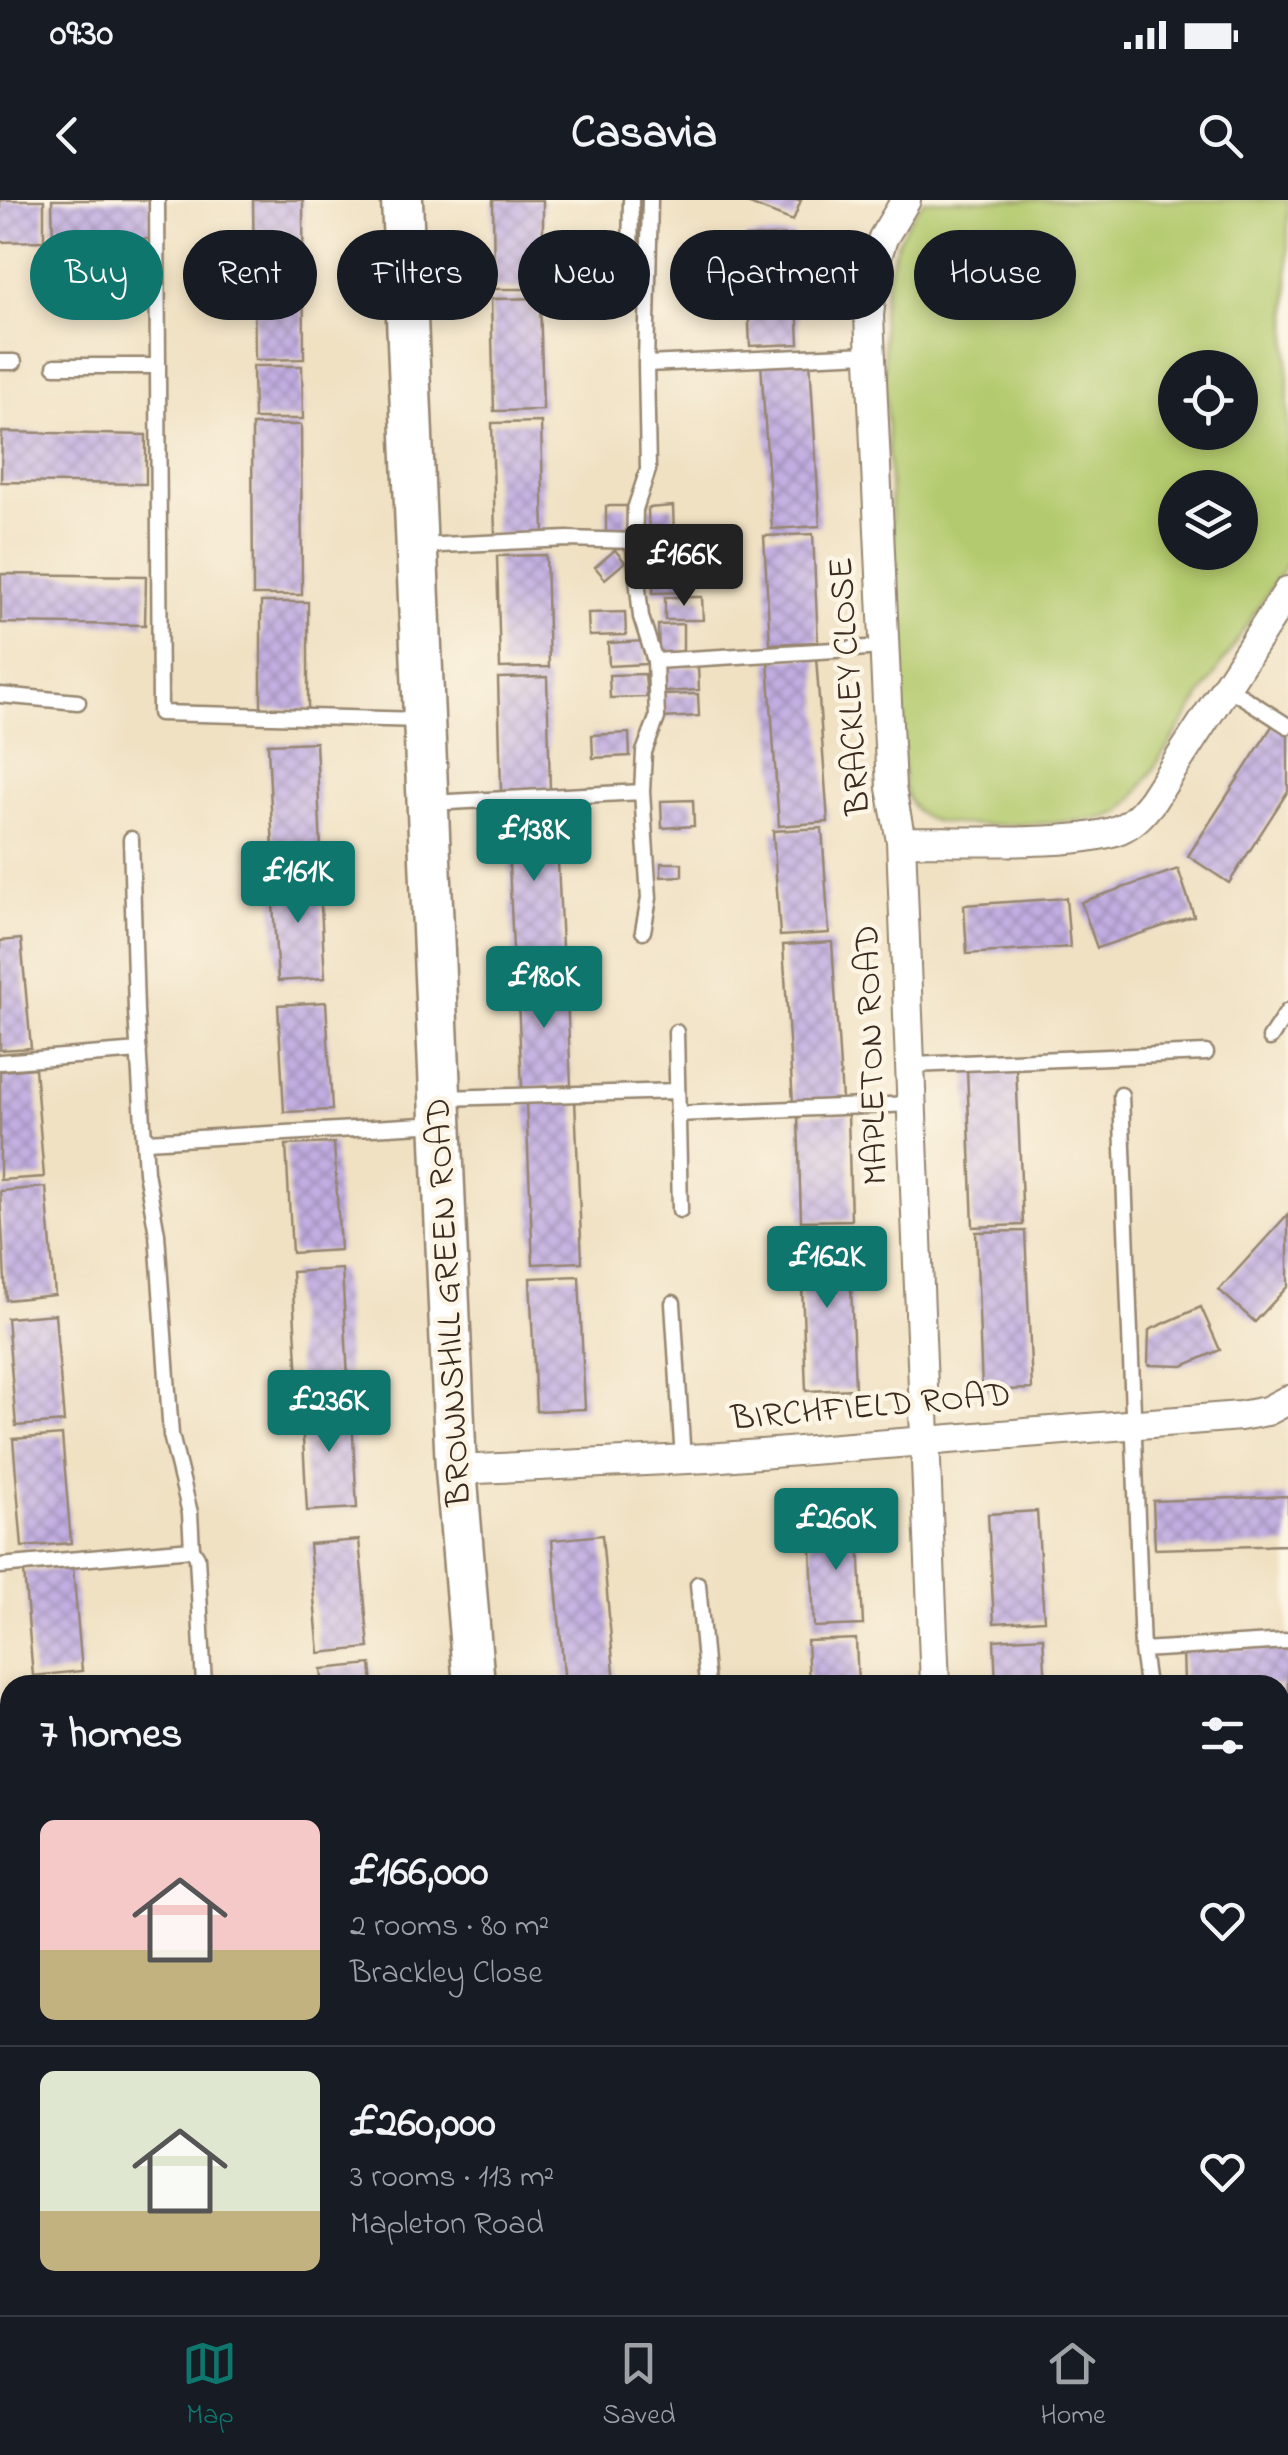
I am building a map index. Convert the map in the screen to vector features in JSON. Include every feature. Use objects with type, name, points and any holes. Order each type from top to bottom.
[{"type":"street","name":"BROWNSHILL GREEN ROAD","points":[[402,200],[456,1470],[473,1675]]},
{"type":"street","name":"BRACKLEY CLOSE","points":[[906,200],[883,238],[875,263],[868,354],[891,788],[901,841],[1075,838],[1125,827],[1152,800],[1288,591]]},
{"type":"street","name":"MAPLETON ROAD","points":[[901,841],[935,1675]]},
{"type":"street","name":"BIRCHFIELD ROAD","points":[[456,1470],[683,1460],[1134,1425],[1240,1416],[1267,1411],[1288,1400]]},
{"type":"lane","points":[[156,200],[160,713],[426,720]]},
{"type":"lane","points":[[630,230],[631,200]]},
{"type":"lane","points":[[643,931],[648,898],[642,792],[644,752],[657,718],[655,661],[641,617],[634,541],[635,510],[648,470],[650,200]]},
{"type":"lane","points":[[646,364],[868,354]]},
{"type":"lane","points":[[55,366],[157,366]]},
{"type":"lane","points":[[418,546],[568,539],[634,541]]},
{"type":"lane","points":[[655,661],[884,646]]},
{"type":"lane","points":[[1227,687],[1288,726]]},
{"type":"lane","points":[[0,695],[78,702]]},
{"type":"lane","points":[[430,803],[642,792]]},
{"type":"lane","points":[[130,839],[146,1172],[157,1234],[171,1435],[190,1513],[192,1549],[197,1557],[203,1675]]},
{"type":"lane","points":[[1270,1038],[1288,1011]]},
{"type":"lane","points":[[676,1032],[680,1210]]},
{"type":"lane","points":[[0,1062],[139,1051]]},
{"type":"lane","points":[[912,1064],[1206,1053]]},
{"type":"lane","points":[[146,1142],[441,1111],[677,1092]]},
{"type":"lane","points":[[1121,1096],[1146,1675]]},
{"type":"lane","points":[[678,1114],[912,1104]]},
{"type":"lane","points":[[673,1303],[683,1460]]},
{"type":"lane","points":[[0,1566],[192,1549]]},
{"type":"lane","points":[[698,1584],[706,1675]]},
{"type":"lane","points":[[1142,1650],[1288,1641]]},
{"type":"green space","points":[[924,200],[1288,200],[1288,562],[1139,791],[1121,812],[1108,817],[1014,825],[940,822],[917,812],[905,791],[882,320],[894,320],[894,252],[906,225]]},
{"type":"building","points":[[0,200],[44,200],[44,230],[30,230],[30,241],[0,242]]},
{"type":"building","points":[[52,200],[150,200],[150,230],[53,230]]},
{"type":"building","points":[[253,200],[303,200],[303,230],[253,230]]},
{"type":"building","points":[[493,200],[543,200],[543,230],[518,230],[518,289],[498,289],[498,230],[493,230]]},
{"type":"building","points":[[801,200],[793,221],[747,203]]},
{"type":"building","points":[[518,298],[518,320],[541,320],[543,410],[494,411],[492,320],[498,320],[498,299]]},
{"type":"building","points":[[254,320],[304,320],[304,359],[255,360]]},
{"type":"building","points":[[749,320],[798,320],[799,344],[750,346]]},
{"type":"building","points":[[810,360],[820,526],[772,529],[761,363]]},
{"type":"building","points":[[253,366],[302,366],[303,419],[254,419]]},
{"type":"building","points":[[541,422],[544,534],[495,535],[492,423]]},
{"type":"building","points":[[252,425],[301,425],[302,595],[253,595]]},
{"type":"building","points":[[2,432],[146,435],[146,484],[1,482]]},
{"type":"building","points":[[606,506],[627,506],[627,536],[606,536]]},
{"type":"building","points":[[673,506],[674,536],[649,537],[648,508]]},
{"type":"building","points":[[813,534],[818,642],[770,644],[764,536]]},
{"type":"building","points":[[615,550],[625,562],[605,579],[595,567]]},
{"type":"building","points":[[546,555],[549,667],[500,668],[497,556]]},
{"type":"building","points":[[1,574],[146,576],[145,625],[1,623]]},
{"type":"building","points":[[688,574],[688,592],[653,593],[653,575]]},
{"type":"building","points":[[665,597],[702,597],[703,620],[665,620]]},
{"type":"building","points":[[261,602],[308,602],[308,710],[261,709]]},
{"type":"building","points":[[625,612],[626,635],[589,636],[588,613]]},
{"type":"building","points":[[683,624],[683,654],[659,655],[658,625]]},
{"type":"building","points":[[645,641],[646,664],[609,666],[608,643]]},
{"type":"building","points":[[816,657],[828,822],[779,826],[768,660]]},
{"type":"building","points":[[698,667],[699,690],[662,692],[661,668]]},
{"type":"building","points":[[645,674],[647,697],[610,698],[609,675]]},
{"type":"building","points":[[547,677],[550,789],[501,791],[498,678]]},
{"type":"building","points":[[698,694],[699,716],[662,718],[661,695]]},
{"type":"building","points":[[1274,723],[1288,732],[1288,791],[1229,883],[1188,856]]},
{"type":"building","points":[[629,733],[630,756],[593,758],[592,735]]},
{"type":"building","points":[[316,742],[321,849],[273,851],[268,744]]},
{"type":"building","points":[[555,799],[563,968],[514,970],[506,801]]},
{"type":"building","points":[[693,800],[694,826],[662,828],[661,801]]},
{"type":"building","points":[[822,828],[829,933],[780,936],[773,831]]},
{"type":"building","points":[[661,863],[682,863],[682,876],[661,877]]},
{"type":"building","points":[[1178,869],[1194,916],[1097,948],[1081,902]]},
{"type":"building","points":[[319,871],[325,978],[278,981],[271,873]]},
{"type":"building","points":[[1066,898],[1070,947],[967,954],[964,905]]},
{"type":"building","points":[[21,939],[31,1048],[0,1050],[0,941]]},
{"type":"building","points":[[832,942],[842,1100],[793,1103],[783,945]]},
{"type":"building","points":[[566,974],[571,1085],[522,1088],[517,976]]},
{"type":"building","points":[[326,1002],[332,1110],[284,1112],[278,1005]]},
{"type":"building","points":[[1016,1067],[1023,1225],[973,1227],[967,1069]]},
{"type":"building","points":[[35,1068],[44,1177],[0,1180],[0,1071]]},
{"type":"building","points":[[575,1100],[582,1262],[533,1264],[526,1103]]},
{"type":"building","points":[[848,1114],[851,1220],[801,1221],[798,1116]]},
{"type":"building","points":[[334,1143],[340,1250],[292,1253],[286,1145]]},
{"type":"building","points":[[46,1187],[55,1295],[6,1300],[0,1191]]},
{"type":"building","points":[[1288,1214],[1288,1286],[1255,1322],[1219,1290]]},
{"type":"building","points":[[849,1231],[855,1389],[806,1391],[800,1232]]},
{"type":"building","points":[[1025,1231],[1032,1389],[982,1391],[976,1232]]},
{"type":"building","points":[[342,1269],[348,1378],[298,1381],[292,1272]]},
{"type":"building","points":[[579,1276],[585,1409],[536,1411],[530,1278]]},
{"type":"building","points":[[1201,1307],[1220,1350],[1183,1366],[1148,1365],[1149,1330]]},
{"type":"building","points":[[55,1314],[64,1422],[16,1426],[7,1318]]},
{"type":"building","points":[[351,1400],[357,1508],[307,1511],[301,1403]]},
{"type":"building","points":[[62,1435],[71,1543],[22,1547],[13,1439]]},
{"type":"building","points":[[1288,1496],[1288,1545],[1155,1549],[1153,1501]]},
{"type":"building","points":[[1037,1511],[1044,1620],[994,1623],[988,1514]]},
{"type":"building","points":[[858,1520],[863,1625],[814,1627],[810,1521]]},
{"type":"building","points":[[602,1535],[614,1675],[564,1675],[552,1540]]},
{"type":"building","points":[[359,1540],[369,1648],[319,1653],[309,1544]]},
{"type":"building","points":[[73,1568],[82,1671],[33,1675],[24,1572]]},
{"type":"building","points":[[1043,1637],[1045,1675],[996,1675],[994,1640]]},
{"type":"building","points":[[856,1639],[858,1675],[809,1675],[807,1641]]},
{"type":"building","points":[[1288,1648],[1288,1675],[1184,1675],[1183,1650]]},
{"type":"building","points":[[371,1664],[372,1675],[322,1675],[321,1669]]}]
